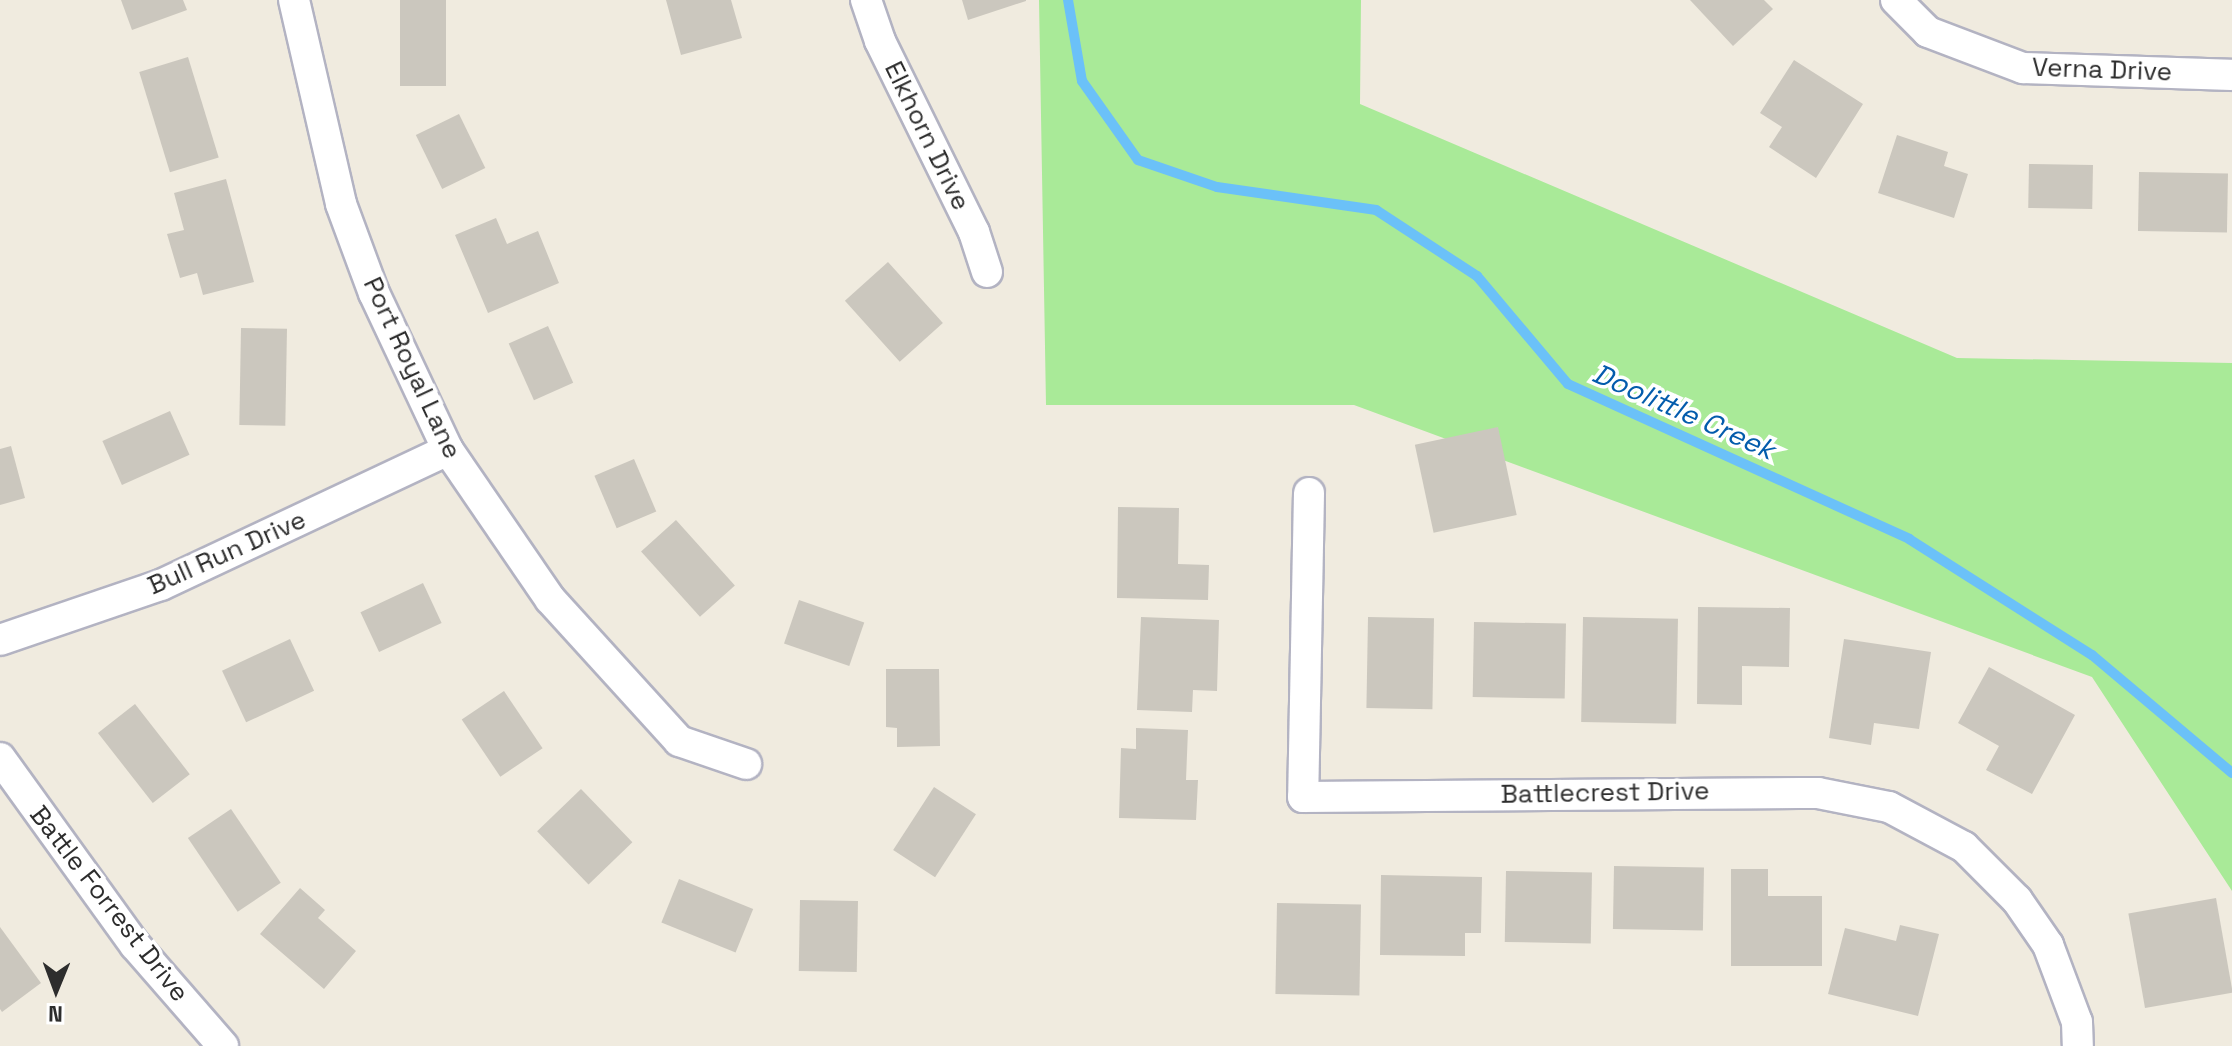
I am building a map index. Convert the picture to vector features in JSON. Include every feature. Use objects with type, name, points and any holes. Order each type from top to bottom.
[{"type":"street","name":"Port Royal Lane","points":[[294,0],[341,204],[374,293],[448,450],[550,599],[679,741],[746,764]]},
{"type":"street","name":"Elkhorn Drive","points":[[866,0],[880,41],[974,232],[987,272]]},
{"type":"street","name":"Verna Drive","points":[[1896,0],[1928,32],[2023,68],[2232,75]]},
{"type":"street","name":"Bull Run Drive","points":[[0,640],[161,585],[448,450]]},
{"type":"street","name":"Battlecrest Drive","points":[[1309,493],[1303,797],[1818,793],[1889,807],[1964,847],[2017,900],[2048,945],[2077,1022],[2078,1046]]},
{"type":"street","name":"Battle Forrest Drive","points":[[0,758],[135,945],[223,1046]]},
{"type":"green space","points":[[1039,0],[1361,0],[1360,104],[1957,358],[2232,363],[2232,891],[2092,677],[1354,405],[1046,405]]},
{"type":"building","points":[[121,0],[183,0],[187,10],[132,30]]},
{"type":"building","points":[[400,0],[446,0],[446,86],[400,86]]},
{"type":"building","points":[[666,0],[731,0],[742,38],[681,55]]},
{"type":"building","points":[[962,0],[1026,0],[1026,1],[968,20]]},
{"type":"building","points":[[1690,0],[1764,0],[1773,9],[1733,46]]},
{"type":"building","points":[[188,57],[219,157],[170,172],[139,72]]},
{"type":"building","points":[[1794,60],[1863,104],[1816,178],[1769,147],[1782,127],[1760,113]]},
{"type":"building","points":[[459,114],[485,168],[442,189],[416,135]]},
{"type":"building","points":[[1897,135],[1948,152],[1944,166],[1968,174],[1954,218],[1878,193]]},
{"type":"building","points":[[2029,164],[2093,165],[2092,209],[2028,208]]},
{"type":"building","points":[[2139,172],[2228,174],[2227,233],[2138,231]]},
{"type":"building","points":[[226,179],[254,282],[203,295],[197,273],[180,278],[167,234],[184,230],[174,193]]},
{"type":"building","points":[[496,218],[507,244],[538,231],[559,283],[488,313],[455,235]]},
{"type":"building","points":[[888,262],[943,323],[900,362],[845,301]]},
{"type":"building","points":[[548,326],[573,383],[534,400],[509,343]]},
{"type":"building","points":[[241,328],[287,329],[285,426],[239,425]]},
{"type":"building","points":[[170,411],[190,455],[122,485],[102,441]]},
{"type":"building","points":[[1498,427],[1517,515],[1434,533],[1415,445]]},
{"type":"building","points":[[11,446],[25,498],[0,505],[0,449]]},
{"type":"building","points":[[634,459],[656,511],[617,528],[594,476]]},
{"type":"building","points":[[1118,507],[1179,508],[1178,564],[1209,565],[1208,600],[1117,598]]},
{"type":"building","points":[[676,520],[735,585],[700,617],[641,551]]},
{"type":"building","points":[[423,583],[442,623],[379,652],[360,612]]},
{"type":"building","points":[[799,600],[864,622],[849,666],[784,643]]},
{"type":"building","points":[[1698,607],[1790,608],[1789,667],[1742,666],[1742,705],[1697,704]]},
{"type":"building","points":[[1141,617],[1219,620],[1217,691],[1193,690],[1192,712],[1137,710]]},
{"type":"building","points":[[1368,617],[1434,618],[1432,709],[1366,708]]},
{"type":"building","points":[[1583,617],[1678,619],[1676,724],[1581,722]]},
{"type":"building","points":[[1474,622],[1566,624],[1565,699],[1473,697]]},
{"type":"building","points":[[290,639],[314,691],[246,722],[222,671]]},
{"type":"building","points":[[1844,639],[1931,652],[1919,729],[1874,723],[1871,745],[1829,738]]},
{"type":"building","points":[[1989,667],[2075,715],[2032,794],[1986,770],[1999,746],[1958,723]]},
{"type":"building","points":[[886,669],[939,669],[940,746],[897,747],[897,728],[886,727]]},
{"type":"building","points":[[504,691],[543,748],[500,777],[462,720]]},
{"type":"building","points":[[135,704],[190,774],[153,803],[98,733]]},
{"type":"building","points":[[1136,728],[1188,730],[1186,780],[1198,780],[1196,820],[1119,818],[1121,748],[1136,749]]},
{"type":"building","points":[[934,787],[976,814],[935,877],[893,850]]},
{"type":"building","points":[[581,789],[632,842],[589,885],[537,831]]},
{"type":"building","points":[[231,809],[281,883],[238,912],[188,838]]},
{"type":"building","points":[[1614,866],[1704,868],[1703,931],[1613,929]]},
{"type":"building","points":[[1731,869],[1768,869],[1768,896],[1822,896],[1822,966],[1731,966]]},
{"type":"building","points":[[1506,871],[1592,873],[1591,943],[1505,942]]},
{"type":"building","points":[[1381,875],[1482,877],[1481,933],[1465,933],[1465,956],[1380,955]]},
{"type":"building","points":[[679,879],[753,909],[736,953],[661,923]]},
{"type":"building","points":[[300,888],[325,910],[318,918],[356,951],[324,989],[260,934]]},
{"type":"building","points":[[2216,898],[2232,993],[2145,1008],[2128,913]]},
{"type":"building","points":[[800,900],[858,901],[857,972],[799,971]]},
{"type":"building","points":[[1277,903],[1361,904],[1359,995],[1275,994]]},
{"type":"building","points":[[1900,925],[1939,934],[1918,1016],[1828,994],[1845,928],[1896,941]]},
{"type":"building","points":[[0,927],[41,983],[2,1012],[0,1009]]},
{"type":"waterway","name":"Doolittle Creek","points":[[1068,0],[1082,81],[1138,160],[1217,187],[1376,210],[1477,276],[1568,384],[1909,539],[2092,655],[2232,773]]}]
